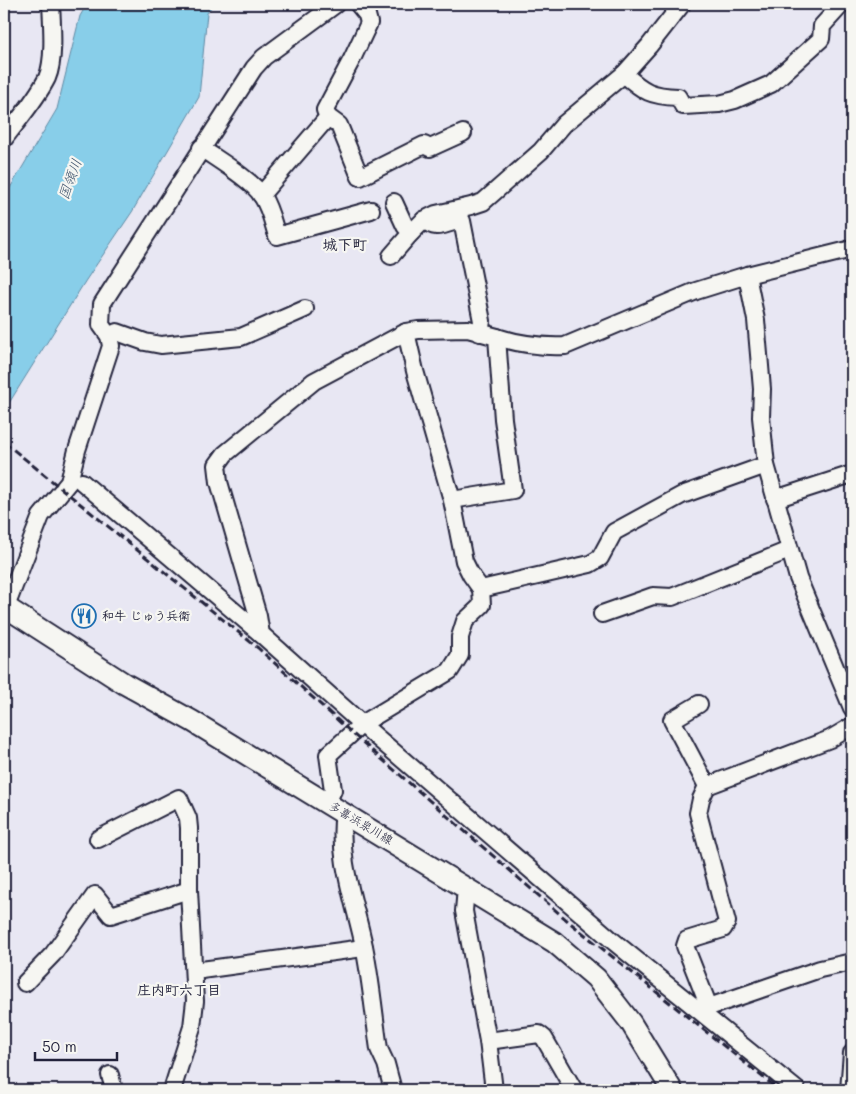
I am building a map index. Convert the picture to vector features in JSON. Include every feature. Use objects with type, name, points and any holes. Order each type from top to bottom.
[{"type":"main road","name":"多喜浜泉川線","points":[[5,609],[125,684],[192,721],[554,942],[596,978],[631,1023],[672,1090]]},
{"type":"street","points":[[4,139],[47,77],[52,45],[51,4]]},
{"type":"street","points":[[5,609],[41,516],[69,482],[77,450],[111,346],[109,336],[101,325],[102,304],[254,68],[264,57],[336,4]]},
{"type":"street","points":[[358,4],[367,14],[369,23],[325,110],[328,117],[339,125],[360,177],[424,145],[430,148],[463,133]]},
{"type":"street","points":[[391,256],[424,220],[436,214],[484,202],[541,151],[564,124],[624,74],[682,4]]},
{"type":"street","points":[[624,74],[648,93],[678,97],[683,106],[719,104],[735,100],[771,84],[821,39],[822,26],[842,4]]},
{"type":"street","points":[[261,195],[328,117]]},
{"type":"street","points":[[201,148],[251,185],[261,195],[268,207],[277,236],[372,210]]},
{"type":"street","points":[[394,202],[405,226],[411,233]]},
{"type":"street","points":[[424,220],[429,226],[437,228],[454,221],[462,221],[482,321],[480,332]]},
{"type":"street","points":[[261,634],[258,616],[219,482],[217,465],[225,454],[314,381],[406,332],[468,329],[515,343],[550,347],[565,346],[696,291],[747,275],[852,250]]},
{"type":"street","points":[[747,275],[756,330],[762,389],[761,417],[766,465],[798,578],[852,708]]},
{"type":"street","points":[[109,336],[117,332],[145,342],[161,345],[241,337],[305,309]]},
{"type":"street","points":[[327,803],[333,790],[328,755],[362,724],[450,670],[460,655],[460,638],[465,621],[482,605],[481,589],[464,561],[452,500],[415,371],[406,332]]},
{"type":"street","points":[[452,500],[513,490],[503,419],[497,337]]},
{"type":"street","points":[[481,589],[590,564],[600,558],[614,532],[682,495],[766,465]]},
{"type":"street","points":[[775,499],[852,474]]},
{"type":"street","points":[[82,482],[261,634],[613,942],[703,1009],[797,1090]]},
{"type":"street","points":[[602,614],[652,596],[672,597],[790,550]]},
{"type":"street","points":[[699,704],[672,720],[707,786]]},
{"type":"street","points":[[703,1009],[685,946],[687,940],[723,928],[726,922],[698,813],[701,798],[707,786],[830,740],[852,726]]},
{"type":"street","points":[[98,839],[179,798],[188,818],[194,1001],[192,1027],[172,1090]]},
{"type":"street","points":[[344,813],[342,827],[343,849],[351,895],[364,947],[379,1049],[386,1064],[393,1090]]},
{"type":"street","points":[[466,888],[464,910],[488,1041],[494,1090]]},
{"type":"street","points":[[25,982],[52,954],[95,895],[111,915],[189,890]]},
{"type":"street","points":[[194,971],[364,947]]},
{"type":"street","points":[[703,1009],[820,969],[852,962]]},
{"type":"street","points":[[488,1041],[539,1034],[544,1038],[574,1090]]},
{"type":"street","points":[[849,1090],[852,1053]]},
{"type":"water","name":"国領川","points":[[87,4],[213,4],[207,13],[199,97],[132,212],[86,280],[4,411],[4,198],[57,109],[80,16]]},
{"type":"railway","points":[[4,442],[258,648],[353,734],[569,922],[779,1090]]},
{"type":"place","name":"和牛 じゅう兵衛","points":[[84,616]]},
{"type":"district","name":"城下町","points":[[345,245]]},
{"type":"district","name":"庄内町六丁目","points":[[179,990]]}]
